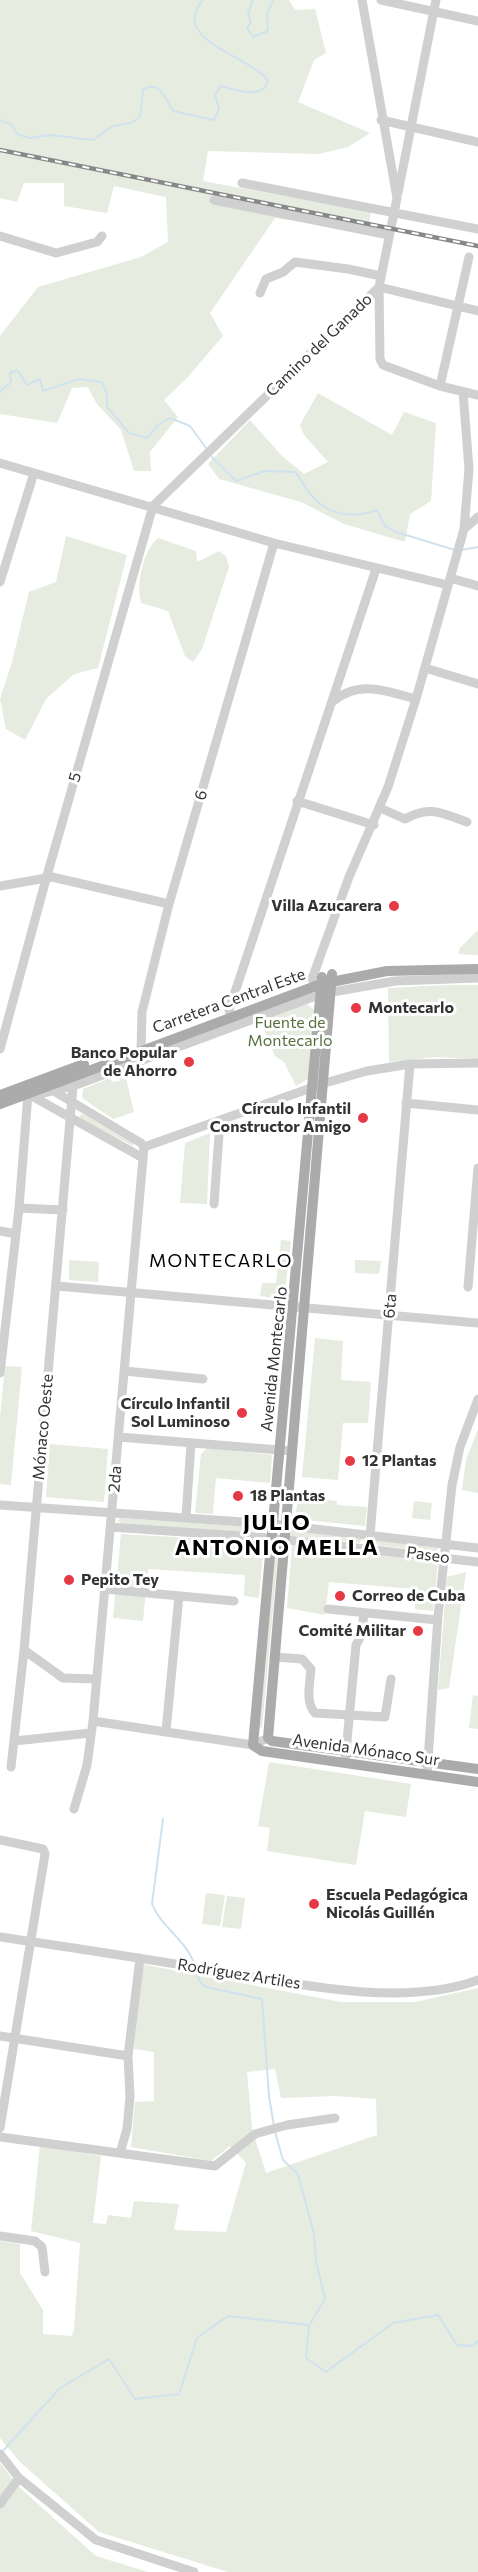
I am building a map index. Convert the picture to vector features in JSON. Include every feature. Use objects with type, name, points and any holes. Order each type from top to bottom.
[{"type":"main road","name":"Carretera Central Este","points":[[0,1095],[47,1087],[140,1047],[230,1013],[386,965],[478,962]]},
{"type":"main road","name":"Carretera Central Este","points":[[325,983],[387,971],[478,969]]},
{"type":"main road","name":"Avenida Montecarlo","points":[[268,1738],[324,1083],[325,983]]},
{"type":"main road","name":"Avenida Montecarlo","points":[[253,1745],[270,1538],[325,983]]},
{"type":"main road","name":"Carretera Central Este","points":[[0,1104],[27,1092]]},
{"type":"main road","name":"Avenida Mónaco Sur","points":[[268,1738],[272,1741],[478,1768]]},
{"type":"main road","name":"Avenida Mónaco Sur","points":[[253,1745],[262,1751],[478,1782]]},
{"type":"street","name":"Camino del Ganado","points":[[153,506],[379,287],[397,198],[381,120],[362,0]]},
{"type":"street","points":[[381,0],[478,21]]},
{"type":"street","points":[[397,198],[436,0]]},
{"type":"street","points":[[381,120],[478,142]]},
{"type":"street","points":[[242,183],[478,229]]},
{"type":"street","points":[[214,200],[389,235]]},
{"type":"street","points":[[0,236],[56,253],[97,242],[102,236]]},
{"type":"street","points":[[440,386],[469,257]]},
{"type":"street","points":[[260,292],[266,279],[283,272],[295,262],[348,268],[381,276]]},
{"type":"street","points":[[478,311],[379,287],[380,359],[383,365],[440,386],[478,395]]},
{"type":"street","points":[[325,983],[349,877],[380,808],[416,699],[464,529],[469,469],[463,392]]},
{"type":"street","points":[[0,464],[153,506],[274,543],[376,569],[478,586]]},
{"type":"street","points":[[0,582],[34,473]]},
{"type":"street","name":"5","points":[[0,1049],[46,879],[153,506]]},
{"type":"street","points":[[464,529],[478,517]]},
{"type":"street","name":"6","points":[[140,1047],[142,1012],[169,904],[274,543]]},
{"type":"street","points":[[230,1013],[297,801],[376,569]]},
{"type":"street","points":[[425,668],[478,684]]},
{"type":"street","points":[[338,682],[416,699]]},
{"type":"street","points":[[330,704],[344,692],[363,688]]},
{"type":"street","points":[[297,801],[374,825]]},
{"type":"street","points":[[380,808],[405,819],[420,810],[430,809],[467,822]]},
{"type":"street","points":[[0,886],[52,877],[169,904]]},
{"type":"street","points":[[47,1087],[72,1086],[325,983],[478,978]]},
{"type":"street","points":[[47,1087],[141,1143],[144,1147],[324,1083],[367,1071],[410,1064],[478,1063]]},
{"type":"street","name":"6ta","points":[[369,1547],[410,1064]]},
{"type":"street","name":"Mónaco Oeste","points":[[11,1767],[24,1650],[57,1286],[72,1086]]},
{"type":"street","points":[[0,1372],[4,1302],[19,1208],[27,1092],[143,1158]]},
{"type":"street","points":[[406,1103],[478,1110]]},
{"type":"street","points":[[214,1204],[220,1120]]},
{"type":"street","name":"2da","points":[[74,1809],[87,1765],[93,1722],[144,1147]]},
{"type":"street","points":[[468,1287],[478,1168]]},
{"type":"street","points":[[19,1208],[63,1210]]},
{"type":"street","points":[[0,1231],[16,1234]]},
{"type":"street","points":[[57,1286],[478,1323]]},
{"type":"street","points":[[125,1371],[203,1379]]},
{"type":"street","points":[[427,1774],[437,1620],[446,1543],[458,1457],[478,1399]]},
{"type":"street","points":[[118,1437],[292,1451]]},
{"type":"street","points":[[186,1517],[191,1443]]},
{"type":"street","name":"Paseo","points":[[0,1505],[285,1525],[370,1533],[478,1548]]},
{"type":"street","name":"Paseo","points":[[111,1527],[369,1547],[478,1562]]},
{"type":"street","points":[[105,1589],[234,1602]]},
{"type":"street","points":[[166,1731],[179,1596]]},
{"type":"street","points":[[328,1609],[437,1620]]},
{"type":"street","points":[[345,1762],[356,1645],[361,1636],[364,1614]]},
{"type":"street","points":[[24,1650],[63,1678],[96,1679]]},
{"type":"street","points":[[274,1657],[302,1659],[311,1669],[309,1701],[310,1708],[315,1713],[385,1717],[391,1678]]},
{"type":"street","points":[[93,1722],[253,1745],[268,1738]]},
{"type":"street","points":[[14,1741],[91,1733]]},
{"type":"street","points":[[0,1840],[43,1849],[45,1854],[0,2128]]},
{"type":"street","name":"Rodríguez Artiles","points":[[0,1937],[279,1981],[389,1993],[432,1990],[478,1980]]},
{"type":"street","points":[[120,2153],[130,2097],[128,2056],[140,1958]]},
{"type":"street","points":[[0,2036],[128,2056]]},
{"type":"street","points":[[0,2137],[215,2166],[255,2134],[287,2125],[334,2118]]},
{"type":"street","points":[[0,2236],[35,2241],[42,2247],[45,2272]]},
{"type":"street","points":[[2,2456],[19,2478],[96,2540],[194,2572]]},
{"type":"street","points":[[0,2504],[19,2478]]},
{"type":"green space","points":[[0,0],[289,0],[295,10],[315,9],[326,53],[314,60],[298,102],[370,133],[348,147],[319,154],[208,151],[203,181],[371,212],[368,232],[275,218],[210,313],[223,336],[187,378],[164,400],[178,417],[150,452],[151,471],[134,471],[121,430],[96,403],[88,387],[72,388],[57,423],[0,414],[0,336],[38,287],[141,257],[168,242],[166,197],[114,186],[107,213],[64,206],[64,183],[24,183],[17,202],[0,198]]},
{"type":"green space","points":[[318,393],[392,435],[404,412],[436,423],[431,501],[410,514],[405,542],[344,524],[301,502],[219,479],[208,464],[250,420],[281,455],[304,474],[328,462],[304,435],[300,425]]},
{"type":"green space","points":[[66,536],[127,555],[98,668],[74,674],[46,699],[25,740],[6,729],[0,699],[12,662],[29,592],[56,582]]},
{"type":"green space","points":[[158,538],[196,551],[197,562],[219,551],[226,556],[229,567],[202,649],[193,662],[185,656],[168,611],[141,603],[139,587],[142,568],[148,551]]},
{"type":"green space","points":[[478,930],[478,955],[458,954],[460,948]]},
{"type":"green space","points":[[478,985],[478,1059],[437,1057],[389,1062],[388,988]]},
{"type":"green space","name":"Fuente de Montecarlo","points":[[307,1004],[314,1010],[308,1079],[296,1086],[284,1062],[275,1056],[260,1019]]},
{"type":"green space","points":[[125,1074],[134,1112],[113,1119],[82,1098],[83,1089],[110,1078],[112,1082],[120,1081],[119,1076]]},
{"type":"green space","points":[[83,1114],[133,1143],[133,1146],[81,1119],[79,1115]]},
{"type":"green space","points":[[210,1133],[207,1204],[180,1203],[185,1143]]},
{"type":"green space","points":[[281,1240],[291,1241],[284,1299],[260,1296],[262,1283],[276,1283]]},
{"type":"green space","points":[[69,1260],[99,1262],[98,1282],[69,1280]]},
{"type":"green space","points":[[355,1260],[381,1261],[379,1274],[355,1273]]},
{"type":"green space","points":[[315,1338],[343,1341],[341,1380],[371,1382],[368,1423],[343,1423],[338,1480],[302,1477]]},
{"type":"green space","points":[[5,1366],[22,1367],[11,1485],[0,1484],[0,1417]]},
{"type":"green space","points":[[478,1429],[478,1493],[462,1490],[466,1460]]},
{"type":"green space","points":[[50,1444],[108,1449],[104,1502],[46,1497]]},
{"type":"green space","points":[[207,1448],[272,1455],[270,1483],[216,1478],[213,1514],[195,1513],[201,1454]]},
{"type":"green space","points":[[298,1497],[337,1501],[337,1505],[367,1507],[365,1526],[295,1519]]},
{"type":"green space","points":[[414,1501],[432,1503],[430,1520],[412,1518]]},
{"type":"green space","points":[[120,1518],[257,1527],[259,1530],[255,1533],[121,1523],[118,1521]]},
{"type":"green space","points":[[292,1530],[360,1537],[362,1540],[359,1543],[291,1536],[289,1533]]},
{"type":"green space","points":[[121,1534],[264,1542],[259,1598],[244,1596],[245,1575],[148,1569],[143,1621],[113,1618]]},
{"type":"green space","points":[[375,1540],[438,1548],[438,1550],[436,1552],[375,1545]]},
{"type":"green space","points":[[276,1543],[279,1544],[262,1728],[259,1727]]},
{"type":"green space","points":[[292,1545],[438,1562],[433,1611],[415,1609],[415,1589],[329,1582],[325,1615],[287,1608]]},
{"type":"green space","points":[[466,1572],[449,1688],[438,1690],[447,1577]]},
{"type":"green space","points":[[473,1695],[478,1696],[478,1729],[469,1728]]},
{"type":"green space","points":[[269,1762],[411,1784],[406,1817],[365,1811],[356,1865],[267,1851],[270,1828],[258,1826]]},
{"type":"green space","points":[[206,1893],[225,1895],[220,1926],[202,1924]]},
{"type":"green space","points":[[227,1896],[245,1898],[241,1929],[222,1927]]},
{"type":"green space","points":[[141,1964],[341,2002],[415,2002],[478,1988],[478,2572],[228,2572],[99,2532],[20,2462],[0,2438],[0,2241],[20,2244],[20,2273],[43,2310],[43,2334],[72,2336],[74,2329],[80,2243],[31,2231],[40,2145],[101,2156],[93,2223],[106,2224],[108,2215],[131,2218],[134,2201],[179,2204],[174,2230],[226,2232],[246,2163],[230,2146],[211,2161],[131,2147],[135,2102],[154,2101],[154,2052],[134,2049]],"holes":[[[275,2069],[281,2098],[335,2096],[376,2099],[377,2135],[266,2173],[252,2129],[247,2072]]]},
{"type":"green space","points":[[0,2463],[18,2486],[96,2556],[148,2572],[0,2572]]},
{"type":"waterway","points":[[0,120],[12,125],[17,134],[30,138],[50,135],[93,140],[113,126],[131,123],[140,117],[143,90],[148,87],[157,88],[173,111],[214,120],[219,109],[215,94],[221,86],[255,92],[265,87],[268,81],[260,72],[204,37],[196,26],[195,14],[203,0]]},
{"type":"waterway","points":[[253,0],[248,14],[251,22],[247,28],[253,37],[268,31],[267,15],[273,0]]},
{"type":"waterway","points":[[0,392],[11,382],[10,373],[17,370],[27,385],[40,379],[43,391],[79,379],[102,382],[107,394],[107,407],[129,433],[147,438],[158,425],[170,418],[190,426],[206,448]]},
{"type":"waterway","points":[[212,457],[236,481],[265,471],[295,472],[312,496],[328,509],[352,515],[377,510],[385,526],[396,532],[455,550]]},
{"type":"waterway","points":[[461,550],[478,547]]},
{"type":"waterway","points":[[163,1819],[152,1904],[161,1920],[185,1947],[194,1963]]},
{"type":"waterway","points":[[196,1971],[200,1982],[206,1987],[262,1999],[269,2096],[274,2126]]},
{"type":"waterway","points":[[275,2132],[283,2160],[298,2174],[314,2234],[316,2261],[325,2299],[310,2324]]},
{"type":"waterway","points":[[2,2452],[60,2388],[109,2359],[135,2399],[179,2394],[197,2338],[228,2316],[309,2325],[306,2358],[326,2372],[393,2323],[438,2315],[457,2345],[473,2346],[478,2341]]},
{"type":"railway","points":[[0,150],[478,246]]},
{"type":"place","name":"Villa Azucarera","points":[[394,906]]},
{"type":"place","name":"Montecarlo","points":[[356,1008]]},
{"type":"place","name":"Banco Popular de Ahorro","points":[[189,1062]]},
{"type":"place","name":"Círculo Infantil Constructor Amigo","points":[[363,1118]]},
{"type":"place","name":"Círculo Infantil Sol Luminoso","points":[[242,1413]]},
{"type":"place","name":"12 Plantas","points":[[350,1461]]},
{"type":"place","name":"18 Plantas","points":[[238,1496]]},
{"type":"place","name":"Pepito Tey","points":[[69,1580]]},
{"type":"place","name":"Correo de Cuba","points":[[340,1596]]},
{"type":"place","name":"Comité Militar","points":[[418,1631]]},
{"type":"place","name":"Escuela Pedagógica Nicolás Guillén","points":[[314,1904]]},
{"type":"district","name":"MONTECARLO","points":[[221,1261]]},
{"type":"district","name":"JULIO ANTONIO MELLA","points":[[277,1536]]}]
